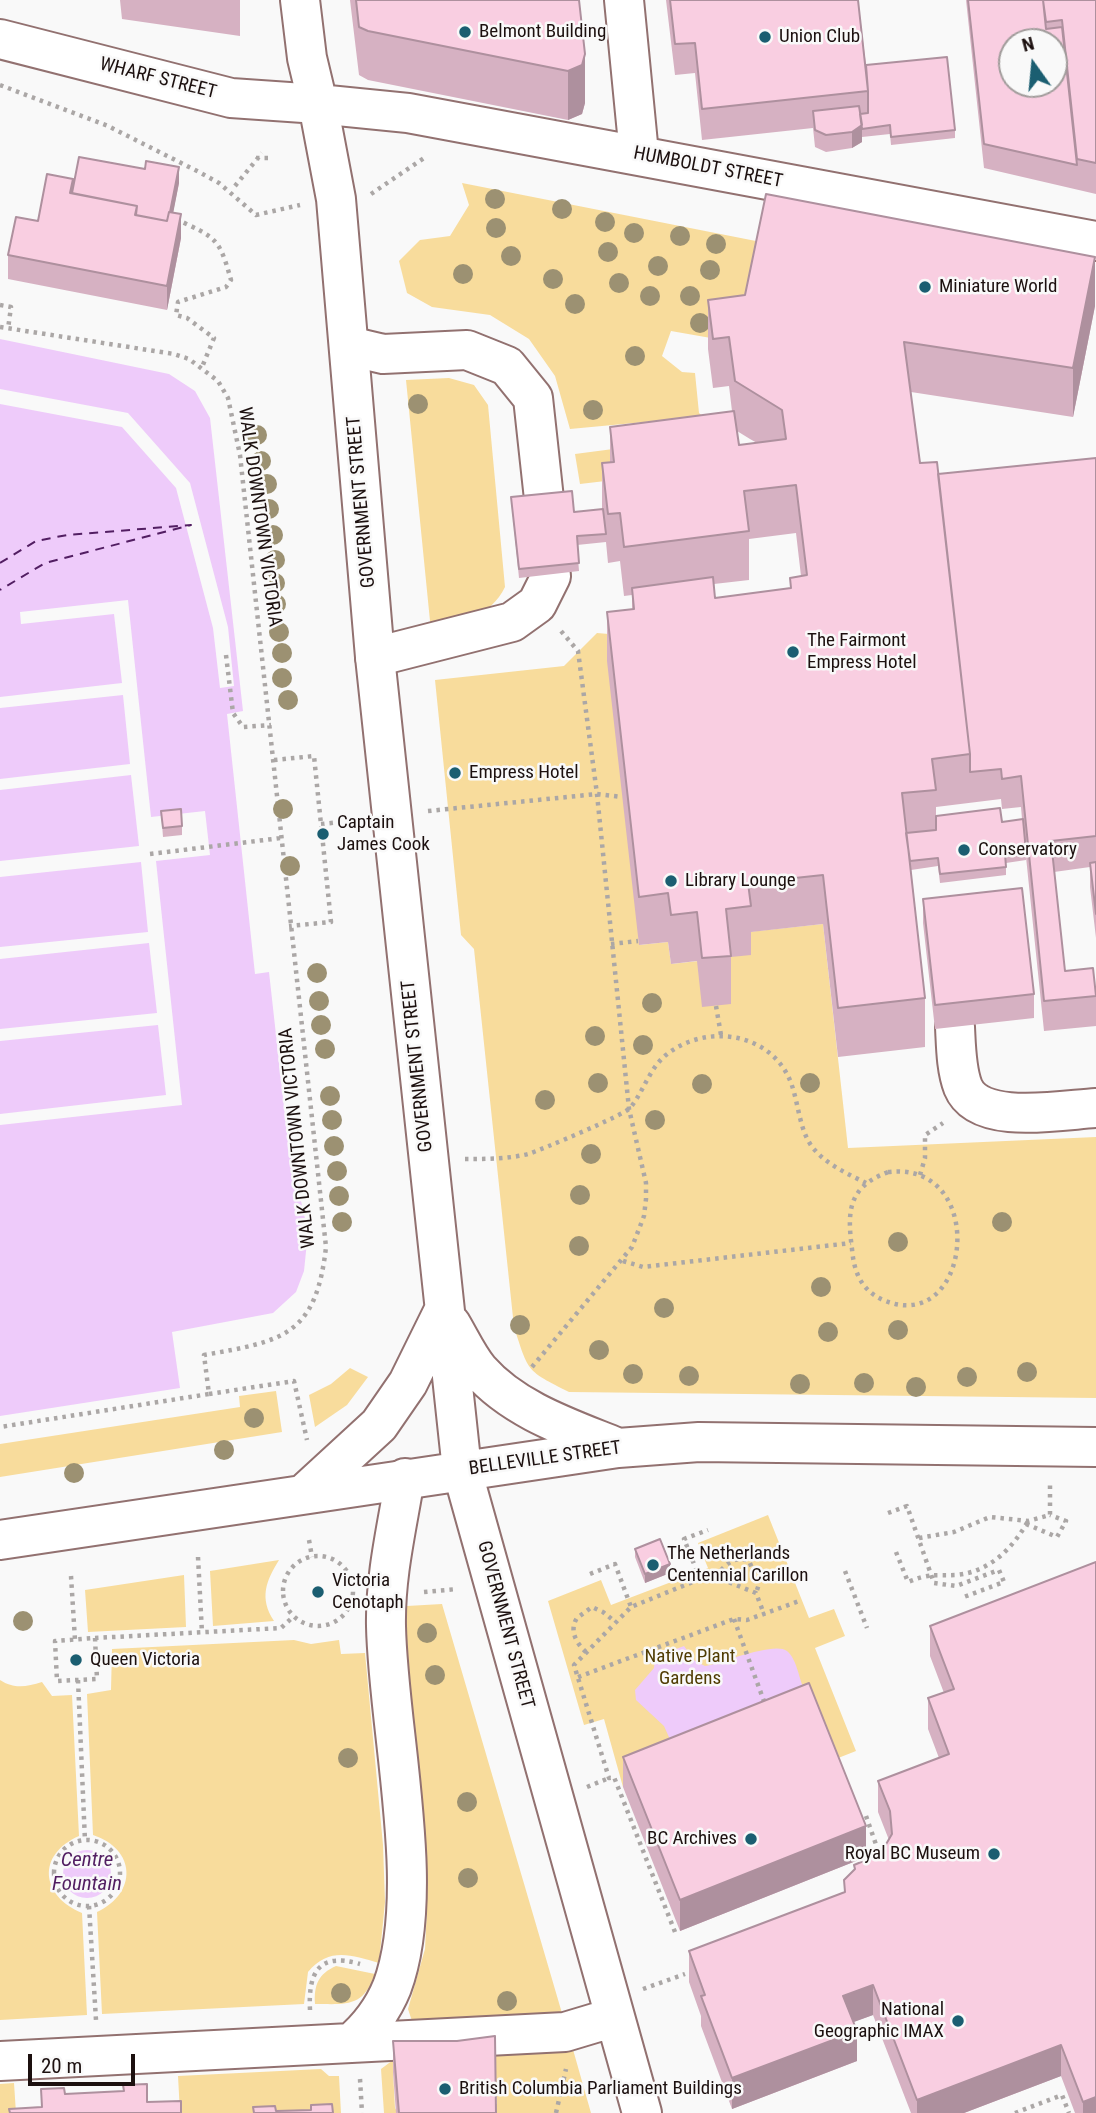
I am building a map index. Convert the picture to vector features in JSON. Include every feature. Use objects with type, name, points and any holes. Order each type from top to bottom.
[{"type":"main road","name":"GOVERNMENT STREET","points":[[300,0],[307,58],[336,199],[375,657],[462,1470],[642,2113]]},
{"type":"main road","points":[[624,0],[639,154]]},
{"type":"main road","name":"WHARF STREET","points":[[0,39],[231,98],[318,104]]},
{"type":"main road","name":"HUMBOLDT STREET","points":[[318,104],[408,113],[1096,241]]},
{"type":"main road","points":[[349,346],[383,354],[467,350],[507,366],[533,398],[544,499]]},
{"type":"main road","points":[[375,657],[512,622],[544,590]]},
{"type":"main road","points":[[954,1027],[959,1073],[964,1089],[974,1102],[989,1111],[1096,1108]]},
{"type":"main road","points":[[443,1312],[479,1370],[507,1395],[549,1419],[618,1448]]},
{"type":"main road","points":[[305,1493],[379,1425],[408,1383],[443,1312]]},
{"type":"main road","name":"BELLEVILLE STREET","points":[[0,1540],[618,1448],[699,1442],[1096,1447]]},
{"type":"main road","points":[[351,2043],[380,2011],[396,1975],[404,1930],[405,1885],[386,1605],[405,1478]]},
{"type":"main road","points":[[0,2061],[565,2032],[615,2017]]},
{"type":"path","points":[[0,85],[108,126],[199,172],[219,183],[256,215]]},
{"type":"path","points":[[256,149],[256,158]]},
{"type":"path","points":[[235,186],[262,153]]},
{"type":"path","points":[[256,158],[270,158]]},
{"type":"path","points":[[172,218],[209,235],[222,247],[232,280],[226,287],[178,302],[176,315],[187,318],[214,338],[202,367]]},
{"type":"path","points":[[0,305],[11,307],[8,328]]},
{"type":"path","name":"WALK DOWNTOWN VICTORIA","points":[[0,327],[174,354],[202,367],[218,381],[234,416],[271,725],[289,926],[326,1247],[324,1270],[308,1312],[287,1333],[260,1345],[204,1355],[209,1394]]},
{"type":"path","points":[[507,1395],[622,1261],[639,1232],[646,1199],[646,1183],[629,1110],[597,794],[578,651],[544,590]]},
{"type":"path","points":[[226,655],[233,713],[243,727],[271,725]]},
{"type":"path","points":[[274,760],[314,756],[331,922],[289,926]]},
{"type":"path","points":[[425,811],[597,794],[622,797]]},
{"type":"path","points":[[321,824],[351,821]]},
{"type":"path","points":[[150,854],[281,838]]},
{"type":"path","points":[[611,944],[638,941]]},
{"type":"path","points":[[716,1006],[721,1035]]},
{"type":"path","points":[[427,1159],[496,1159],[530,1153],[629,1110],[651,1072],[664,1056],[681,1044],[721,1035],[754,1043],[780,1064],[789,1078],[806,1138],[833,1166],[866,1183]]},
{"type":"path","points":[[920,1175],[925,1158],[925,1135],[974,1102]]},
{"type":"path","points":[[888,1172],[920,1175],[936,1184],[952,1207],[958,1257],[955,1269],[942,1289],[922,1302],[898,1304],[876,1296],[867,1289],[854,1268],[850,1209],[866,1183],[888,1172]]},
{"type":"path","points":[[622,1261],[643,1267],[851,1243]]},
{"type":"path","points":[[0,1427],[294,1381]]},
{"type":"path","points":[[1050,1502],[1050,1515]]},
{"type":"path","points":[[888,1513],[907,1506],[934,1583],[957,1586],[999,1570],[1004,1582],[961,1598]]},
{"type":"path","points":[[896,1552],[908,1582],[930,1573],[958,1575],[996,1560],[1009,1551],[1027,1522],[1050,1515],[1066,1521],[1057,1537],[1027,1522],[990,1517],[954,1532],[919,1538]]},
{"type":"path","points":[[700,1579],[684,1539],[708,1530]]},
{"type":"path","points":[[309,1539],[312,1557]]},
{"type":"path","points":[[198,1556],[202,1633]]},
{"type":"path","points":[[312,1557],[325,1557],[346,1570],[353,1595],[341,1618],[330,1624],[304,1624],[293,1617],[286,1606],[284,1581],[290,1569],[312,1557]]},
{"type":"path","points":[[716,1577],[728,1563],[744,1559],[749,1561],[759,1584],[756,1593],[764,1614]]},
{"type":"path","points":[[590,1574],[615,1564],[631,1607]]},
{"type":"path","points":[[845,1571],[867,1628]]},
{"type":"path","points":[[71,1576],[75,1640]]},
{"type":"path","points":[[675,1933],[614,1777],[609,1778],[574,1665],[614,1621],[631,1607],[700,1579],[716,1577],[756,1593]]},
{"type":"path","points":[[578,1677],[734,1619],[747,1620],[802,1600]]},
{"type":"path","points":[[586,1652],[579,1645],[574,1633],[577,1618],[583,1612],[597,1608],[614,1621]]},
{"type":"path","points":[[94,1638],[97,1679],[57,1681],[55,1641],[94,1638],[281,1628],[293,1617]]},
{"type":"path","points":[[734,1619],[769,1715]]},
{"type":"path","points":[[78,1680],[85,1841]]},
{"type":"path","points":[[866,1816],[880,1851],[881,1860],[877,1866]]},
{"type":"path","points":[[85,1841],[107,1847],[115,1856],[120,1877],[110,1897],[89,1906],[67,1899],[55,1881],[58,1858],[74,1843],[85,1841]]},
{"type":"path","points":[[89,1906],[96,2025]]},
{"type":"path","points":[[310,2011],[312,1978],[321,1965],[328,1962],[343,1959],[396,1975]]},
{"type":"path","points":[[660,1984],[685,1975]]},
{"type":"path","points":[[1015,2113],[1062,2095],[1069,2113]]},
{"type":"green space","points":[[462,183],[766,243],[745,344],[671,331],[662,356],[682,372],[695,373],[699,413],[712,424],[717,437],[666,420],[570,429],[555,376],[529,339],[490,315],[432,307],[407,293],[399,261],[420,240],[450,236],[469,205]]},
{"type":"green space","points":[[449,378],[474,385],[488,405],[505,587],[492,605],[483,611],[463,621],[431,631],[406,380]]},
{"type":"green space","points":[[659,443],[707,469],[580,484],[575,454]]},
{"type":"green space","points":[[597,633],[632,636],[639,945],[668,942],[671,964],[726,958],[748,932],[823,924],[848,1148],[1096,1137],[1096,1398],[569,1392],[531,1369],[514,1327],[474,949],[461,935],[435,680],[564,666]]},
{"type":"green space","points":[[350,1368],[368,1377],[347,1405],[315,1427],[309,1395],[331,1384]]},
{"type":"green space","points":[[276,1391],[282,1432],[0,1477],[0,1444],[240,1407],[239,1396]]},
{"type":"green space","name":"Native Plant Gardens","points":[[768,1515],[809,1618],[834,1609],[845,1636],[815,1648],[856,1751],[828,1762],[623,1787],[604,1719],[584,1725],[548,1601],[601,1580],[611,1605],[708,1568],[698,1543]]},
{"type":"green space","points":[[279,1560],[266,1590],[269,1613],[274,1621],[213,1626],[210,1571]]},
{"type":"green space","points":[[184,1575],[186,1627],[88,1632],[85,1590]]},
{"type":"green space","points":[[442,1604],[564,2020],[413,2024],[408,2009],[425,1949],[427,1908],[405,1638],[407,1606]]},
{"type":"green space","points":[[294,1640],[311,1644],[339,1640],[341,1654],[365,1653],[383,1845],[385,1902],[379,1963],[341,1955],[324,1959],[308,1972],[304,2004],[102,2014],[97,1912],[120,1894],[126,1872],[118,1850],[93,1835],[87,1694],[111,1690],[112,1649]]},
{"type":"green space","points":[[0,1680],[20,1686],[42,1682],[52,1696],[72,1695],[79,1836],[65,1844],[56,1854],[50,1864],[49,1875],[58,1896],[68,1906],[82,1913],[87,2015],[0,2020]]},
{"type":"green space","points":[[336,1966],[375,1974],[365,1993],[352,2002],[315,2004],[318,1981]]},
{"type":"green space","points":[[572,2046],[591,2113],[494,2113],[493,2105],[497,2104],[495,2067],[393,2072],[395,2108],[398,2113],[384,2113],[381,2069],[401,2054]]},
{"type":"green space","points":[[321,2069],[329,2076],[339,2076],[341,2113],[180,2113],[178,2076]]},
{"type":"green space","points":[[14,2083],[16,2113],[0,2113],[0,2084]]},
{"type":"water","points":[[0,339],[169,374],[195,391],[210,418],[243,711],[227,714],[255,974],[269,972],[288,1143],[308,1232],[304,1271],[296,1292],[273,1313],[172,1332],[180,1388],[0,1416]]},
{"type":"water","points":[[684,1646],[695,1661],[705,1666],[760,1651],[787,1651],[793,1658],[803,1687],[672,1744],[664,1726],[636,1700],[635,1690],[654,1668],[655,1657]]},
{"type":"water","name":"Centre Fountain","points":[[87,1850],[104,1857],[111,1874],[104,1891],[87,1898],[70,1891],[63,1874],[70,1857]]},
{"type":"pier","points":[[0,389],[128,413],[190,483],[228,627],[234,686],[220,688],[213,628],[176,488],[122,427],[0,404]]},
{"type":"pier","points":[[128,600],[151,817],[205,811],[210,855],[156,861],[182,1105],[0,1125],[0,1114],[166,1095],[158,1025],[0,1041],[0,1029],[157,1013],[149,943],[0,959],[0,947],[148,932],[141,862],[0,877],[0,861],[139,846],[131,775],[0,790],[0,779],[130,764],[123,695],[0,708],[0,697],[122,683],[114,614],[21,624],[20,612]]},
{"type":"building","points":[[356,0],[579,0],[585,54],[582,65],[568,71],[368,31],[359,27]]},
{"type":"building","name":"Union Club","points":[[670,0],[858,0],[868,91],[702,109],[695,43],[675,44]]},
{"type":"building","points":[[968,0],[1043,0],[1046,28],[998,28],[998,98],[1068,98],[1068,82],[1077,165],[984,144]]},
{"type":"building","points":[[1043,0],[1096,0],[1096,163],[1077,159],[1068,76],[1068,28],[1063,28],[1062,20],[1046,22]]},
{"type":"building","points":[[947,57],[955,130],[891,137],[890,125],[862,129],[860,114],[868,113],[866,65]]},
{"type":"building","points":[[859,106],[862,125],[852,132],[826,135],[815,130],[813,111]]},
{"type":"building","points":[[79,157],[145,169],[146,161],[179,167],[167,221],[136,215],[137,206],[72,193]]},
{"type":"building","points":[[47,174],[73,179],[70,193],[137,206],[135,215],[167,221],[169,212],[181,214],[167,286],[8,255],[16,217],[38,221]]},
{"type":"building","name":"The Fairmont Empress Hotel","points":[[766,194],[1095,257],[1073,368],[904,342],[920,463],[937,462],[970,754],[932,759],[936,790],[902,793],[925,998],[838,1008],[823,875],[748,883],[751,906],[726,909],[731,956],[702,958],[697,912],[671,915],[668,893],[639,897],[607,612],[634,609],[632,588],[713,577],[715,598],[791,588],[790,578],[807,575],[796,485],[744,491],[749,531],[624,547],[620,513],[608,514],[602,463],[614,462],[610,427],[734,411],[739,445],[786,439],[782,410],[735,381],[729,337],[713,339],[708,300],[745,295]]},
{"type":"building","points":[[1096,458],[1096,836],[1051,841],[1065,971],[1093,968],[1096,996],[1044,1001],[1021,776],[1002,779],[1001,769],[970,772],[938,474]]},
{"type":"building","points":[[572,491],[574,512],[603,509],[606,534],[577,536],[579,563],[519,569],[511,497]]},
{"type":"building","name":"Conservatory","points":[[1000,808],[1002,822],[1023,819],[1026,852],[1005,854],[1006,867],[940,874],[938,858],[910,861],[906,833],[936,830],[936,816]]},
{"type":"building","points":[[181,809],[182,826],[163,828],[161,811]]},
{"type":"building","points":[[1096,862],[1096,914],[1090,863]]},
{"type":"building","points":[[1022,888],[1034,994],[935,1005],[923,899]]},
{"type":"building","name":"The Netherlands Centennial Carillon","points":[[660,1539],[670,1564],[645,1574],[635,1549]]},
{"type":"building","name":"Royal BC Museum","points":[[1096,1562],[1096,2097],[1083,2102],[1061,2045],[917,2100],[873,1985],[843,1996],[857,2031],[732,2078],[701,1996],[705,1995],[689,1951],[845,1892],[844,1880],[855,1869],[854,1865],[873,1857],[872,1854],[885,1846],[892,1834],[890,1811],[878,1781],[949,1754],[928,1698],[954,1689],[930,1626]]},
{"type":"building","name":"BC Archives","points":[[809,1683],[866,1826],[680,1900],[623,1757]]},
{"type":"building","points":[[495,2036],[496,2113],[399,2113],[393,2041],[457,2041]]},
{"type":"building","points":[[147,2084],[147,2102],[181,2101],[181,2113],[10,2113],[9,2109],[42,2107],[41,2089],[64,2088],[65,2094],[124,2091],[123,2085]]},
{"type":"building","points":[[332,2104],[333,2113],[254,2113],[253,2107],[275,2106],[276,2111],[311,2110],[311,2105]]},
{"type":"ferry route","points":[[0,563],[36,541],[67,535],[191,525],[45,563],[0,590]]},
{"type":"place","name":"Belmont Building","points":[[465,32]]},
{"type":"place","name":"Union Club","points":[[765,37]]},
{"type":"place","name":"Miniature World","points":[[925,287]]},
{"type":"place","name":"The Fairmont Empress Hotel","points":[[793,652]]},
{"type":"place","name":"Empress Hotel","points":[[455,773]]},
{"type":"place","name":"Captain James Cook","points":[[323,834]]},
{"type":"place","name":"Conservatory","points":[[964,850]]},
{"type":"place","name":"Library Lounge","points":[[671,881]]},
{"type":"place","name":"The Netherlands Centennial Carillon","points":[[653,1565]]},
{"type":"place","name":"Victoria Cenotaph","points":[[318,1592]]},
{"type":"place","name":"Queen Victoria","points":[[76,1660]]},
{"type":"place","name":"BC Archives","points":[[751,1839]]},
{"type":"place","name":"Royal BC Museum","points":[[994,1854]]},
{"type":"place","name":"National Geographic IMAX","points":[[958,2021]]},
{"type":"place","name":"British Columbia Parliament Buildings","points":[[445,2089]]}]
